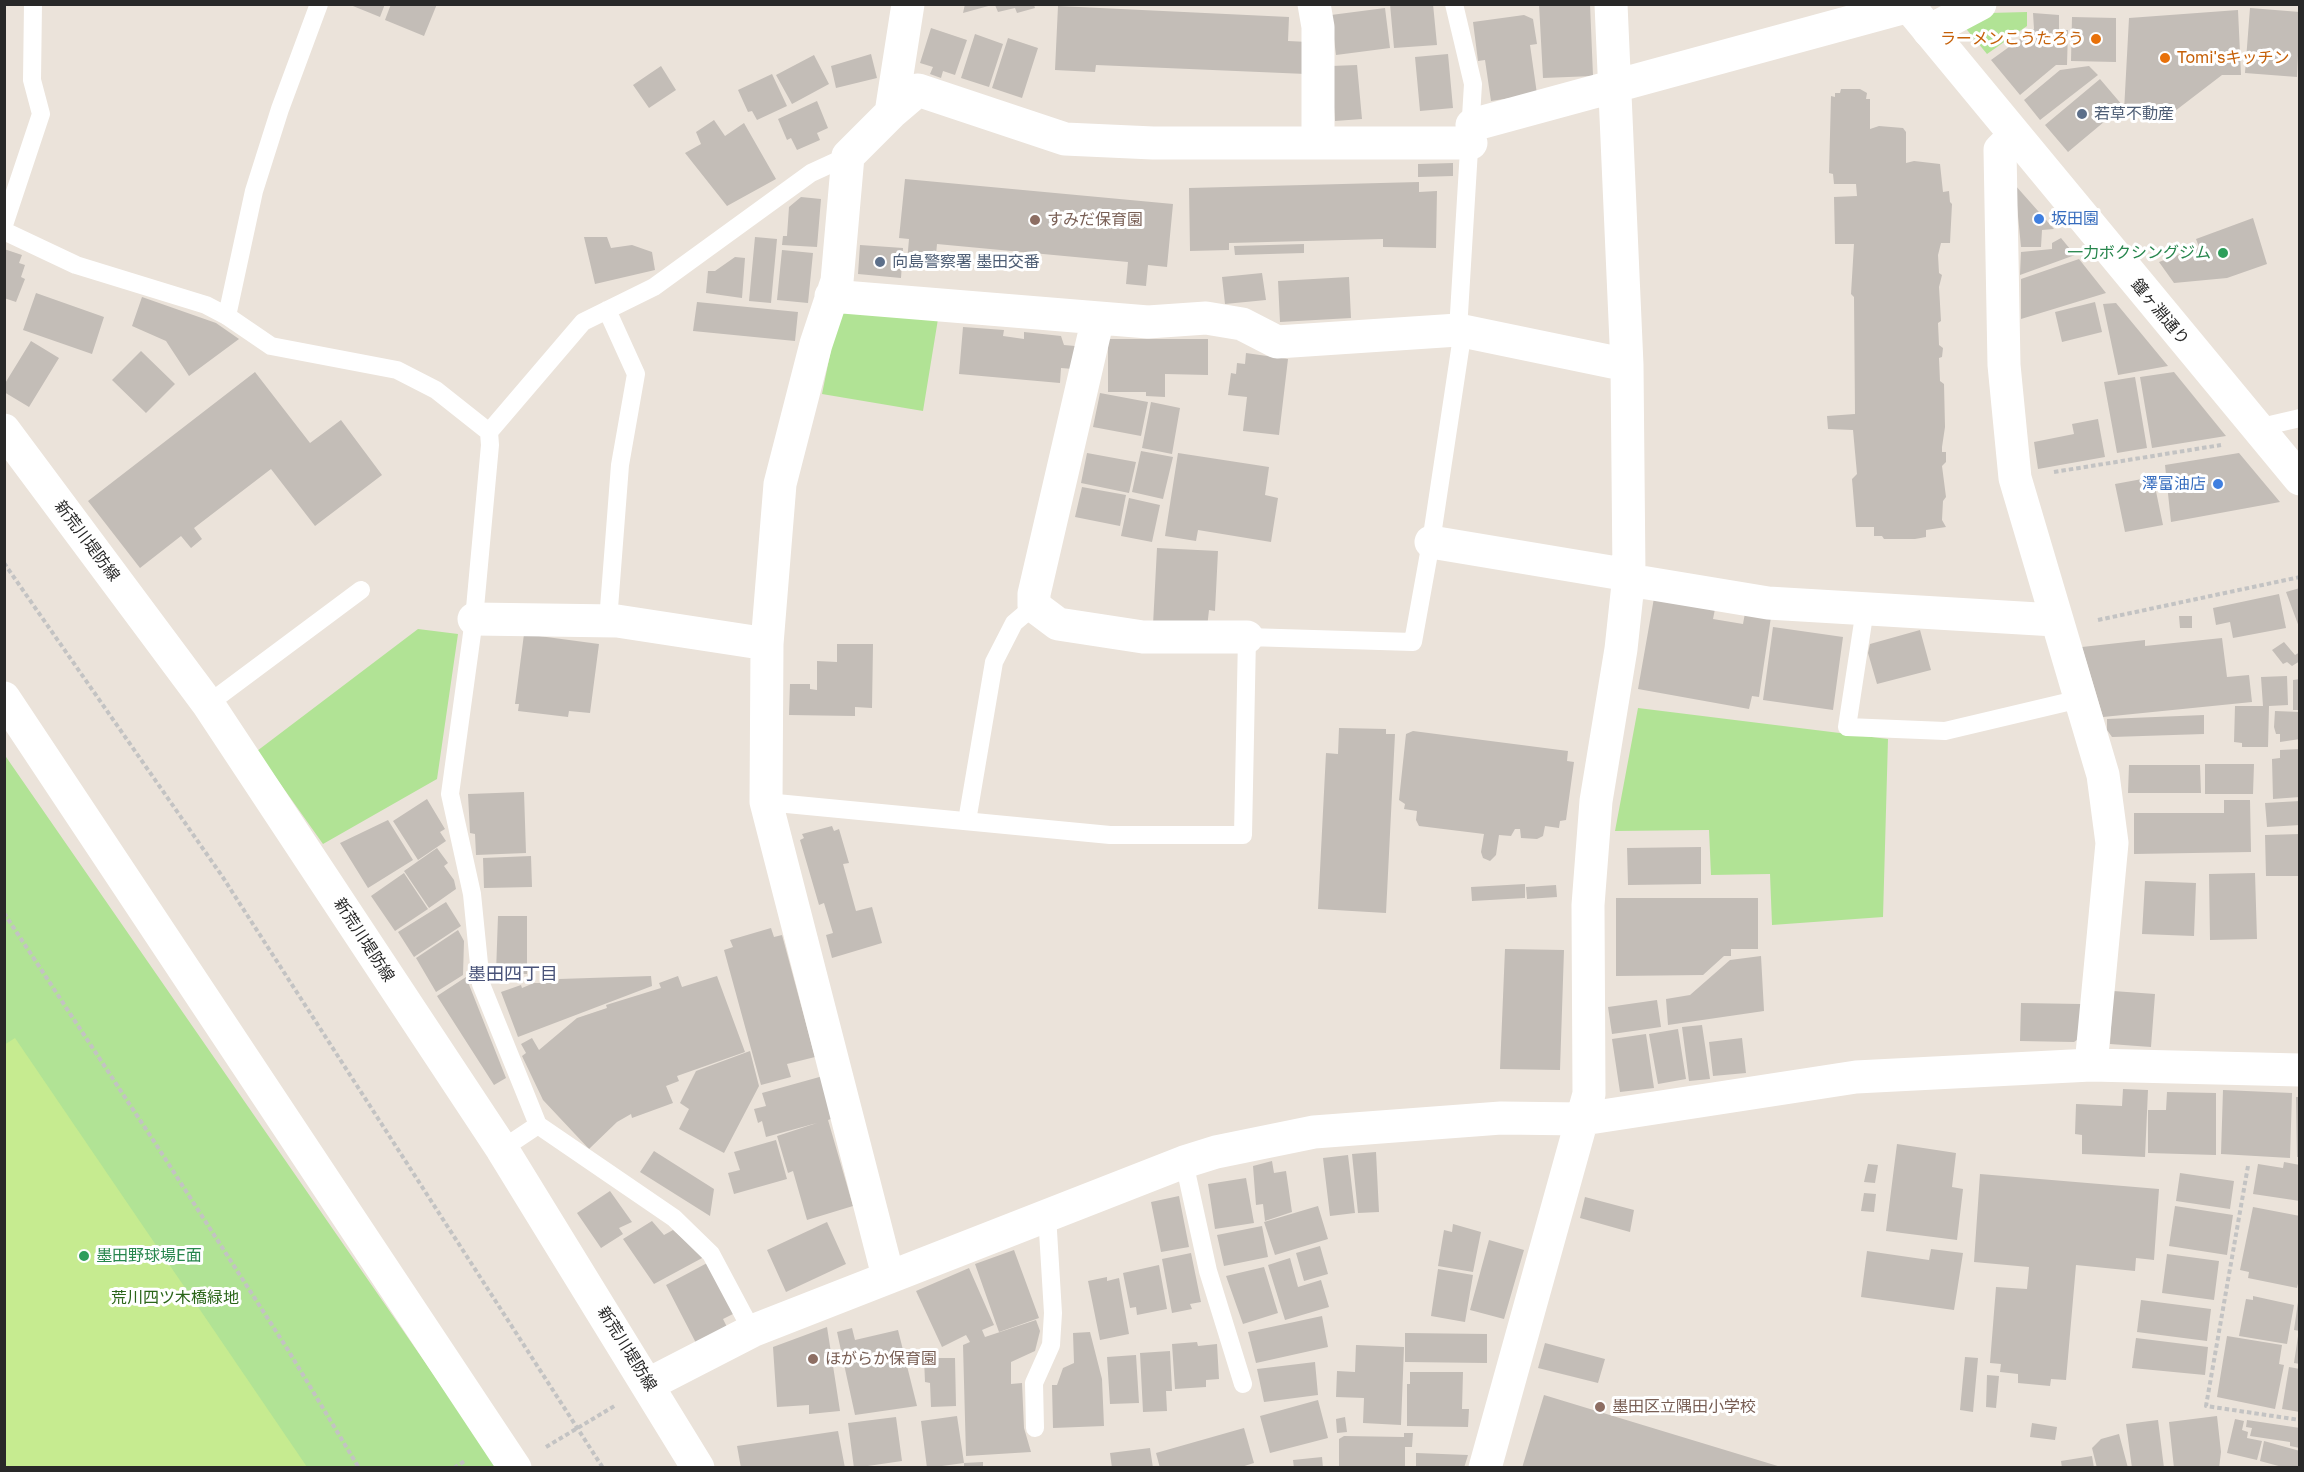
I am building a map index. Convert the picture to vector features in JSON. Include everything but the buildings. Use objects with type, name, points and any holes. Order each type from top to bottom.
[{"type":"street","points":[[891,113],[908,4]]},
{"type":"street","points":[[1314,4],[1318,27],[1318,141]]},
{"type":"street","points":[[1485,1467],[1589,1094],[1588,905],[1596,801],[1621,650],[1629,577],[1626,365],[1611,4]]},
{"type":"street","points":[[1929,31],[1980,4]]},
{"type":"street","points":[[888,1276],[766,802],[767,644],[780,480],[837,281],[848,156],[918,90],[1065,139],[1154,143],[1318,141],[1471,134],[1614,88],[1908,5]]},
{"type":"street","name":"鐘ヶ淵通り","points":[[1908,5],[2014,136],[2244,436],[2300,479]]},
{"type":"street","points":[[2014,136],[2000,150],[2004,365],[2015,478],[2056,625],[2103,776],[2112,843],[2091,1065]]},
{"type":"street","points":[[831,296],[1148,322],[1206,318],[1242,324],[1277,342],[1458,330],[1626,365]]},
{"type":"street","points":[[1098,318],[1034,594],[1035,606],[1058,624],[1143,637],[1247,637]]},
{"type":"street","name":"新荒川堤防線","points":[[4,430],[208,704],[502,1149],[635,1393],[699,1467]]},
{"type":"street","points":[[1431,542],[1768,603],[2056,625]]},
{"type":"street","points":[[474,619],[608,621],[767,644]]},
{"type":"street","points":[[4,698],[515,1467]]},
{"type":"street","points":[[635,1393],[752,1331],[1184,1162],[1216,1152],[1314,1132],[1501,1118],[1583,1119],[1856,1077],[2091,1065],[2300,1070]]},
{"type":"lane","points":[[4,225],[40,114],[32,80],[33,4]]},
{"type":"lane","points":[[227,316],[254,191],[280,109],[319,4]]},
{"type":"lane","points":[[766,802],[1110,835],[1243,835],[1247,637],[1413,642],[1431,542],[1461,343],[1458,330],[1473,84],[1454,4]]},
{"type":"lane","points":[[752,1331],[711,1254],[696,1239],[674,1218],[538,1125],[481,984],[472,894],[450,794],[474,619],[490,445],[489,432],[583,322],[654,287],[810,173],[848,156]]},
{"type":"lane","points":[[4,231],[76,265],[206,305],[227,316],[271,346],[397,370],[436,390],[489,432]]},
{"type":"lane","points":[[607,310],[636,374],[620,465],[608,621]]},
{"type":"lane","points":[[2244,436],[2300,418]]},
{"type":"lane","points":[[208,704],[361,590]]},
{"type":"lane","points":[[967,821],[994,662],[1014,623],[1035,606]]},
{"type":"lane","points":[[1865,609],[1847,727],[1945,731],[2080,699]]},
{"type":"lane","points":[[502,1149],[538,1125]]},
{"type":"lane","points":[[1184,1162],[1208,1272],[1244,1384]]},
{"type":"lane","points":[[1035,1428],[1034,1383],[1051,1345],[1052,1334],[1047,1215]]},
{"type":"path","points":[[2015,478],[2244,436]]},
{"type":"path","points":[[4,563],[222,876],[603,1467]]},
{"type":"path","points":[[2056,625],[2300,577]]},
{"type":"path","points":[[4,914],[151,1136],[288,1350],[359,1467]]},
{"type":"path","points":[[2248,1166],[2206,1406],[2300,1420]]},
{"type":"path","points":[[543,1449],[635,1393]]},
{"type":"green space","points":[[2027,12],[2027,26],[1987,54],[1963,25],[1989,13]]},
{"type":"green space","points":[[846,308],[938,319],[923,411],[822,394],[836,325]]},
{"type":"green space","points":[[418,629],[458,634],[437,779],[323,844],[257,751]]},
{"type":"green space","points":[[1638,708],[1888,739],[1883,917],[1772,925],[1770,874],[1711,875],[1709,830],[1615,831]]},
{"type":"green space","name":"荒川四ツ木橋緑地","points":[[4,754],[492,1459],[497,1467],[5,1467]]},
{"type":"green space","name":"墨田野球場E面","points":[[15,1038],[307,1467],[5,1467],[4,1045]]},
{"type":"place","name":"ラーメンこうたろう","points":[[2096,39]]},
{"type":"place","name":"Tomi'sキッチン","points":[[2165,58]]},
{"type":"place","name":"若草不動産","points":[[2082,114]]},
{"type":"place","name":"坂田園","points":[[2039,219]]},
{"type":"place","name":"すみだ保育園","points":[[1035,220]]},
{"type":"place","name":"一力ボクシングジム","points":[[2223,253]]},
{"type":"place","name":"向島警察署 墨田交番","points":[[880,262]]},
{"type":"place","name":"澤富油店","points":[[2218,484]]},
{"type":"place","name":"墨田野球場E面","points":[[84,1256]]},
{"type":"place","name":"ほがらか保育園","points":[[813,1359]]},
{"type":"place","name":"墨田区立隅田小学校","points":[[1600,1407]]},
{"type":"district","name":"墨田四丁目","points":[[513,974]]}]
